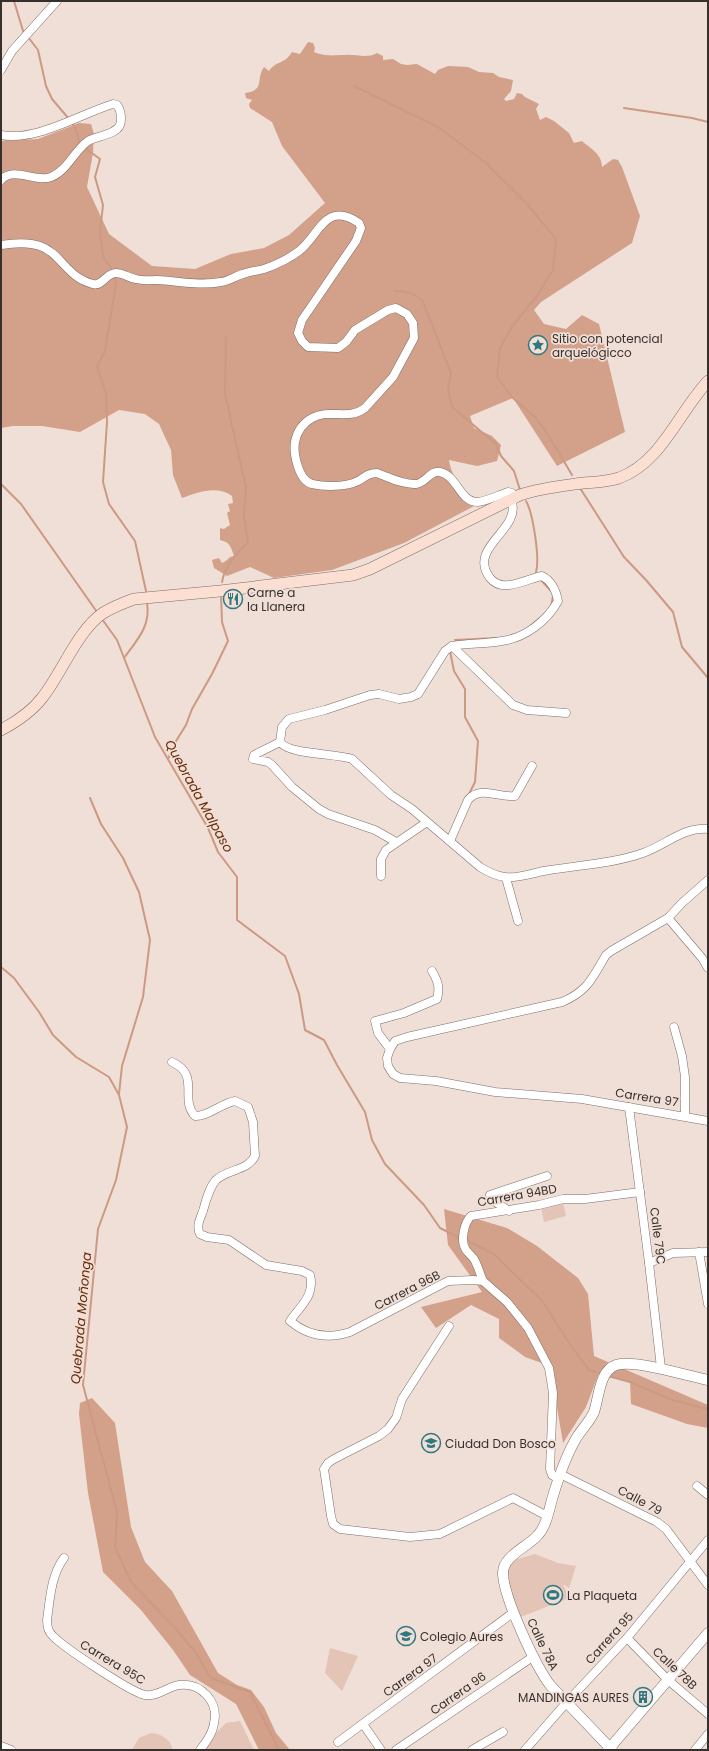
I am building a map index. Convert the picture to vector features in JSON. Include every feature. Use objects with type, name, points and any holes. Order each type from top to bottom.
[{"type":"main road","points":[[1,730],[16,721],[42,698],[70,653],[91,625],[100,616],[134,599],[220,591],[352,575],[370,570],[515,497],[538,489],[618,478],[637,468],[657,450],[676,425],[686,408],[708,381]]},
{"type":"street","points":[[1,70],[12,51],[56,1]]},
{"type":"street","points":[[1,135],[18,136],[35,133],[113,104],[117,105],[120,109],[120,126],[116,130],[88,141],[73,155],[62,170],[51,177],[46,178],[27,175],[10,175],[1,180]]},
{"type":"street","points":[[1,245],[30,244],[41,246],[51,252],[77,278],[93,285],[98,284],[110,274],[114,273],[136,280],[184,283],[218,283],[226,282],[245,273],[264,269],[296,253],[320,226],[332,218],[346,216],[353,219],[359,223],[361,228],[356,241],[302,320],[298,333],[302,341],[308,347],[313,348],[338,348],[346,342],[355,330],[388,310],[396,308],[407,314],[413,323],[414,338],[393,376],[359,413],[351,415],[323,414],[313,417],[305,422],[298,431],[295,442],[295,452],[303,479],[310,484],[316,485],[343,485],[358,481],[371,473],[377,473],[415,484],[422,482],[434,472],[440,472],[453,480],[464,496],[469,500],[478,502],[508,492],[512,493],[515,497],[512,503],[514,510],[511,518],[493,542],[484,558],[485,570],[491,580],[497,584],[503,585],[510,585],[542,576],[549,580],[557,594],[558,601],[547,616],[528,631],[516,638],[503,641],[452,646],[445,651],[418,694],[411,697],[399,698],[378,694],[370,695],[325,710],[289,719],[282,727],[280,742]]},
{"type":"street","points":[[452,646],[513,705],[527,710],[566,713]]},
{"type":"street","points":[[280,742],[285,747],[297,750],[344,756],[352,759],[391,795],[427,822],[480,867],[491,874],[506,878],[574,866],[595,864],[644,853],[683,832],[698,828],[708,829]]},
{"type":"street","points":[[280,742],[254,755],[253,759],[268,762],[292,786],[328,814],[376,830],[396,842]]},
{"type":"street","points":[[450,841],[468,800],[472,795],[478,792],[484,792],[515,796],[532,766]]},
{"type":"street","points":[[381,876],[381,859],[383,853],[396,842],[427,822]]},
{"type":"street","points":[[506,878],[518,920]]},
{"type":"street","points":[[432,971],[439,987],[437,999],[404,1013],[375,1020],[378,1033],[390,1049],[395,1041],[407,1037],[562,1002],[574,997],[584,989],[606,955],[668,918],[682,903],[708,880]]},
{"type":"street","points":[[668,918],[702,958],[708,968]]},
{"type":"street","points":[[674,1027],[682,1056],[685,1116]]},
{"type":"street","name":"Carrera 97","points":[[390,1049],[387,1058],[388,1066],[393,1074],[400,1078],[436,1081],[495,1092],[582,1098],[708,1121]]},
{"type":"street","name":"Carrera 96B","points":[[172,1062],[181,1066],[185,1071],[190,1106],[195,1116],[204,1115],[216,1108],[235,1101],[248,1107],[253,1122],[255,1156],[249,1164],[223,1174],[214,1183],[211,1187],[199,1220],[198,1230],[203,1236],[229,1240],[266,1265],[302,1271],[310,1275],[312,1284],[309,1296],[290,1321],[303,1330],[311,1333],[339,1336],[362,1326],[448,1281],[482,1281]]},
{"type":"street","name":"Calle 79C","points":[[629,1107],[649,1263],[660,1368]]},
{"type":"street","points":[[509,1211],[491,1198],[490,1195],[547,1176]]},
{"type":"street","name":"Carrera 94BD","points":[[482,1281],[474,1258],[464,1248],[463,1244],[468,1219],[471,1216],[509,1211],[563,1199],[640,1192]]},
{"type":"street","points":[[699,1252],[708,1304]]},
{"type":"street","points":[[649,1263],[673,1253],[708,1252]]},
{"type":"street","points":[[482,1281],[507,1302],[528,1328],[549,1368],[552,1393],[550,1469],[552,1475],[559,1476]]},
{"type":"street","points":[[449,1326],[402,1399],[396,1418],[388,1429],[379,1436],[334,1459],[328,1463],[324,1469],[333,1524],[340,1528],[410,1537],[440,1534],[513,1498],[547,1516],[559,1476],[576,1438],[593,1414],[600,1385],[606,1374],[616,1365],[629,1364],[660,1368],[708,1380]]},
{"type":"street","name":"Calle 79","points":[[559,1476],[657,1522],[666,1529],[708,1585]]},
{"type":"street","points":[[697,1486],[708,1495]]},
{"type":"street","name":"Calle 78A","points":[[547,1516],[543,1527],[537,1536],[508,1560],[503,1573],[514,1612],[542,1674],[550,1685],[610,1749]]},
{"type":"street","name":"Carrera 95","points":[[525,1750],[566,1702],[627,1638],[708,1540]]},
{"type":"street","name":"Carrera 95C","points":[[64,1558],[53,1580],[47,1620],[50,1634],[67,1649],[137,1693],[152,1696],[174,1686],[184,1685],[202,1690],[210,1699],[215,1717],[213,1729],[200,1750]]},
{"type":"street","name":"Carrera 97","points":[[338,1742],[514,1612]]},
{"type":"street","points":[[610,1749],[708,1633]]},
{"type":"street","name":"Calle 78B","points":[[627,1638],[668,1680],[708,1714]]},
{"type":"street","name":"Carrera 96","points":[[396,1750],[534,1656]]},
{"type":"street","points":[[363,1724],[381,1750]]},
{"type":"street","points":[[472,1750],[503,1732]]},
{"type":"street","points":[[695,1750],[708,1734]]},
{"type":"street","points":[[1,1746],[11,1750]]},
{"type":"shaded area","points":[[308,42],[313,43],[315,48],[314,52],[322,55],[369,56],[377,53],[383,56],[383,60],[393,59],[401,64],[407,65],[417,64],[435,74],[438,70],[448,66],[468,67],[479,72],[493,73],[499,77],[513,80],[511,91],[504,99],[506,101],[514,99],[517,93],[522,94],[539,104],[536,109],[540,120],[546,117],[554,121],[569,133],[574,143],[582,141],[598,155],[602,162],[602,167],[613,159],[618,160],[640,216],[632,243],[541,302],[534,310],[544,324],[566,329],[582,315],[599,324],[625,432],[557,466],[513,398],[470,416],[474,428],[492,436],[501,445],[497,461],[477,466],[449,460],[456,479],[463,489],[478,504],[404,543],[332,570],[274,578],[250,567],[227,576],[214,568],[212,560],[219,558],[222,563],[234,556],[230,545],[220,540],[220,528],[224,529],[230,525],[227,513],[230,511],[228,504],[233,503],[232,496],[214,490],[201,492],[182,498],[173,475],[171,450],[159,424],[145,414],[119,410],[80,432],[42,426],[13,426],[1,428],[1,141],[38,139],[79,123],[91,124],[94,134],[93,153],[87,187],[109,234],[152,266],[195,269],[231,254],[264,248],[289,235],[325,203],[282,146],[272,122],[250,108],[249,104],[252,100],[246,98],[245,93],[256,90],[264,67],[269,71],[275,65],[286,59],[292,52],[300,54]]},
{"type":"shaded area","points":[[563,1202],[566,1216],[544,1222],[541,1208]]},
{"type":"shaded area","points":[[444,1209],[507,1228],[537,1246],[578,1278],[588,1294],[594,1356],[708,1405],[708,1428],[687,1424],[631,1404],[630,1382],[599,1373],[586,1407],[563,1443],[550,1366],[525,1357],[499,1338],[499,1319],[471,1305],[436,1328],[421,1307],[482,1292],[448,1245]]},
{"type":"shaded area","points":[[92,1398],[115,1423],[131,1527],[145,1562],[172,1591],[218,1673],[237,1685],[251,1690],[264,1707],[276,1733],[290,1750],[259,1750],[236,1704],[190,1675],[173,1650],[141,1610],[103,1572],[88,1493],[79,1414],[80,1403]]},
{"type":"shaded area","points":[[535,1554],[558,1563],[576,1566],[569,1588],[563,1584],[569,1598],[521,1617],[509,1587],[507,1569],[514,1560]]},
{"type":"shaded area","points":[[330,1648],[358,1656],[342,1691],[325,1673]]},
{"type":"shaded area","points":[[240,1721],[254,1750],[199,1750],[226,1723]]},
{"type":"shaded area","points":[[151,1733],[168,1740],[173,1750],[132,1750],[139,1738]]},
{"type":"waterway","points":[[14,1],[24,34]]},
{"type":"waterway","points":[[28,37],[38,50],[46,86],[52,99],[69,119]]},
{"type":"waterway","points":[[354,86],[438,127],[486,163],[527,204],[556,239],[553,270],[536,297],[513,325],[500,348],[497,377],[513,398],[536,418],[549,436],[572,475]]},
{"type":"waterway","points":[[624,108],[692,118],[708,122]]},
{"type":"waterway","points":[[72,123],[77,131],[79,144]]},
{"type":"waterway","points":[[85,148],[100,159],[95,177],[103,205],[100,232],[103,256],[113,271]]},
{"type":"waterway","points":[[114,276],[116,284],[105,351],[97,366],[106,393],[107,422],[103,482],[109,504],[135,541],[146,591]]},
{"type":"waterway","points":[[395,291],[410,293],[417,296],[423,302],[451,373],[448,390],[452,407],[496,444],[501,456],[514,471],[520,490]]},
{"type":"waterway","points":[[222,582],[228,565],[235,555],[248,542],[244,516],[246,488],[225,394],[226,336]]},
{"type":"waterway","name":"Quebrada Malpaso","points":[[1,484],[21,504],[97,612]]},
{"type":"waterway","points":[[580,488],[624,557],[673,612],[682,647],[708,678]]},
{"type":"waterway","points":[[526,501],[529,507],[535,536],[537,557],[536,572]]},
{"type":"waterway","points":[[540,579],[552,592]]},
{"type":"waterway","points":[[168,759],[176,741],[186,725],[192,709],[212,674],[228,641],[222,622],[221,595]]},
{"type":"waterway","points":[[551,607],[553,596]]},
{"type":"waterway","points":[[124,658],[138,639],[145,626],[148,611],[147,603]]},
{"type":"waterway","points":[[529,627],[541,617]]},
{"type":"waterway","name":"Quebrada Malpaso","points":[[102,619],[117,640],[155,737],[208,828],[218,852],[237,877],[237,920],[285,956],[299,994],[305,1030],[324,1040],[365,1112],[372,1140],[385,1164],[424,1205],[440,1228],[462,1239]]},
{"type":"waterway","points":[[455,640],[497,638]]},
{"type":"waterway","points":[[450,651],[454,671],[465,689],[465,717],[478,741],[475,782],[469,794]]},
{"type":"waterway","points":[[90,798],[101,824],[123,858],[139,892],[150,940],[143,997],[122,1066],[119,1094]]},
{"type":"waterway","name":"Quebrada Moñonga","points":[[1,967],[14,978],[39,1012],[53,1035],[76,1057],[109,1077],[119,1095],[127,1127],[116,1180],[98,1229],[83,1385],[117,1512],[115,1547],[131,1582],[176,1629],[196,1653],[211,1678],[250,1692],[279,1750]]},
{"type":"waterway","name":"Quebrada Malpaso","points":[[466,1240],[494,1254],[543,1302],[569,1343],[589,1370],[602,1374]]},
{"type":"waterway","name":"Quebrada Malpaso","points":[[608,1376],[630,1382],[672,1400],[708,1409]]},
{"type":"place","name":"Sitio con potencial arquelógicco","points":[[538,345]]},
{"type":"place","name":"Carne a la Llanera","points":[[233,599]]},
{"type":"place","name":"Ciudad Don Bosco","points":[[431,1443]]},
{"type":"place","name":"La Plaqueta","points":[[553,1595]]},
{"type":"place","name":"Colegio Aures","points":[[406,1636]]},
{"type":"place","name":"MANDINGAS AURES","points":[[643,1697]]}]
